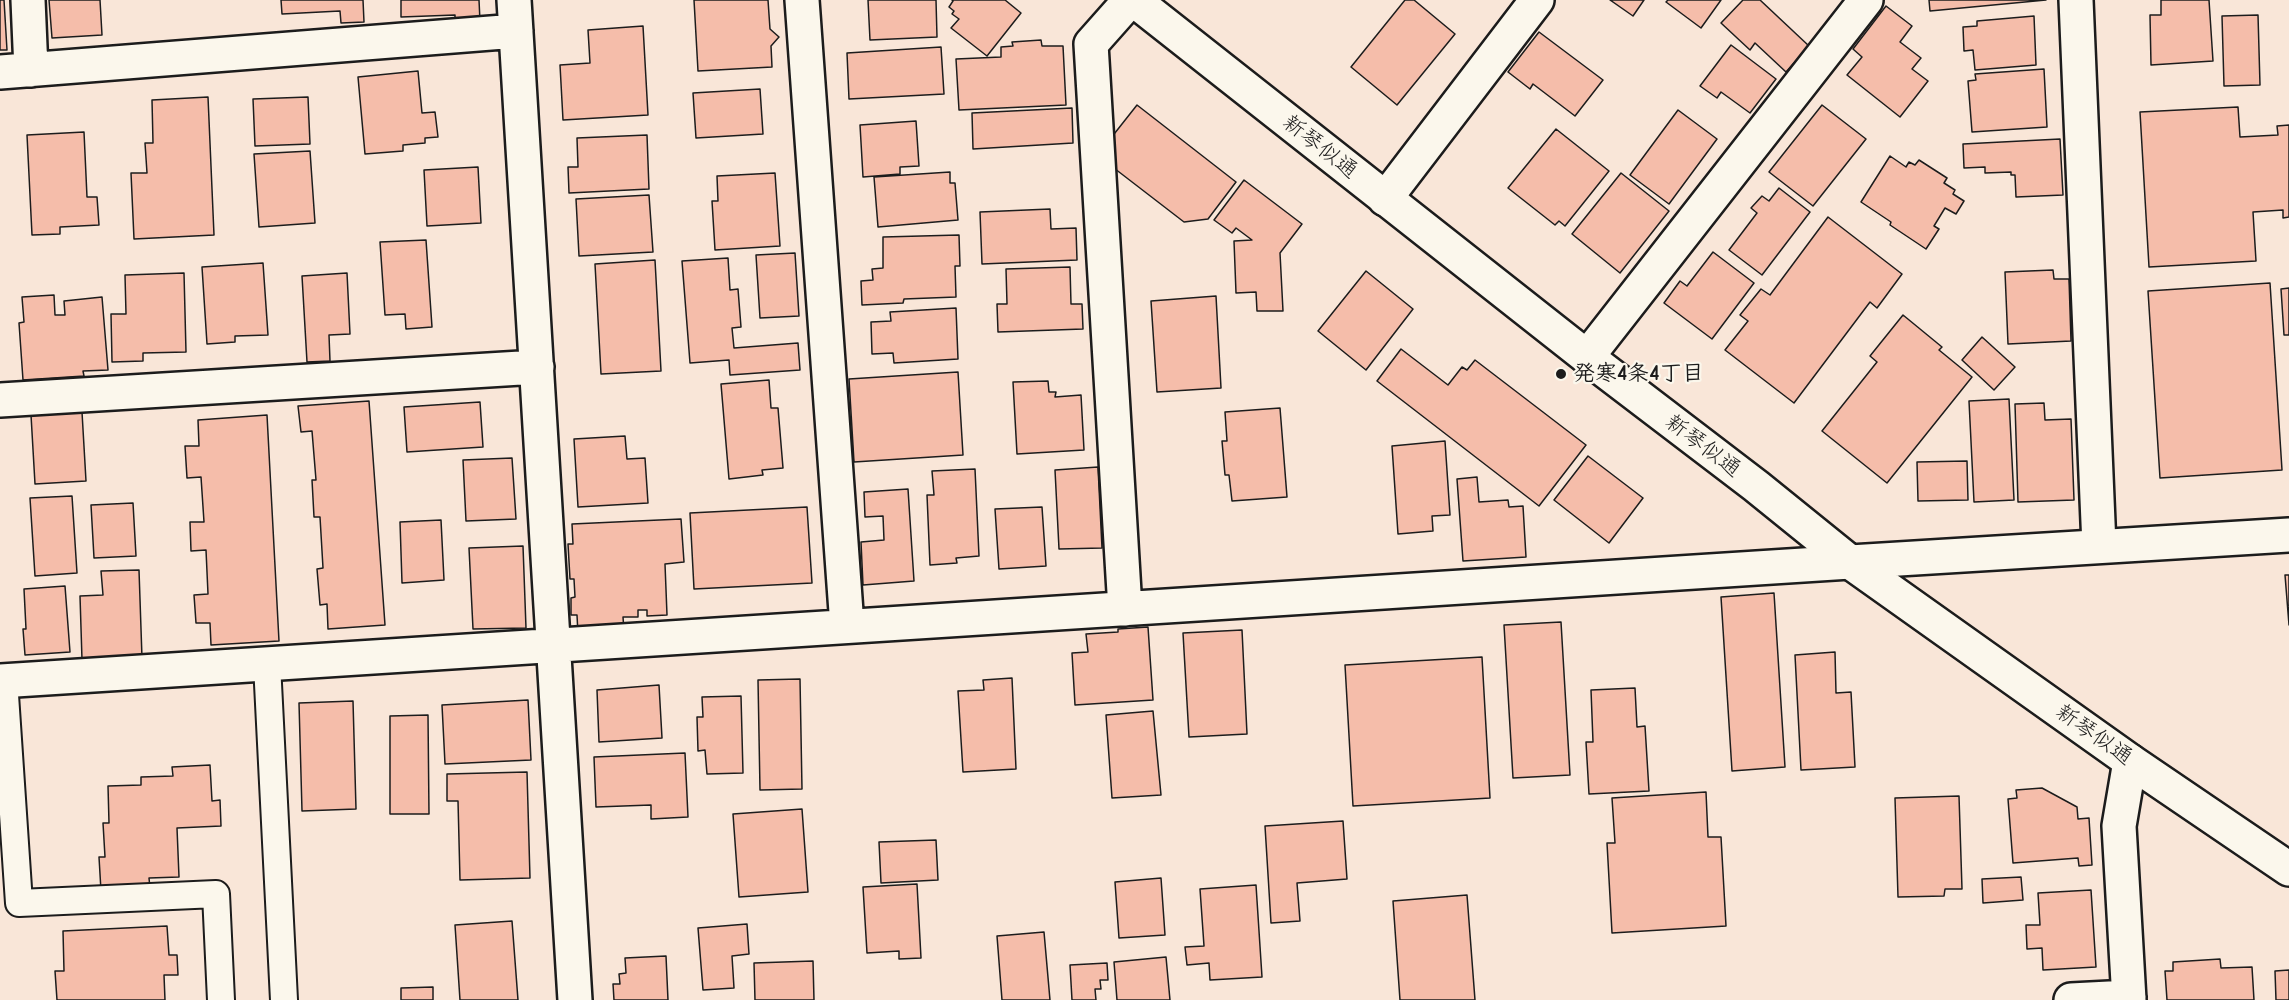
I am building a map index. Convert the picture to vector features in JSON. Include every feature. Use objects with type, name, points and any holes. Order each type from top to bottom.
[{"type":"street","points":[[28,0],[16,71],[515,15],[575,1000]]},
{"type":"street","points":[[802,0],[847,626]]},
{"type":"street","points":[[1125,609],[1091,44],[1132,0]]},
{"type":"street","name":"新琴似通","points":[[1132,0],[1587,357],[1756,486],[1850,562],[2130,761],[2289,869]]},
{"type":"street","points":[[1385,199],[1537,0]]},
{"type":"street","points":[[1587,357],[1866,0]]},
{"type":"street","points":[[2076,0],[2099,546]]},
{"type":"street","points":[[0,400],[537,367]]},
{"type":"street","points":[[2,680],[2289,535]]},
{"type":"street","points":[[2071,1000],[2129,998],[2119,826],[2130,761]]},
{"type":"lane","points":[[267,664],[284,1000]]},
{"type":"lane","points":[[2,680],[19,903],[216,894],[221,1000]]},
{"type":"building","points":[[0,0],[4,0],[7,50],[0,50]]},
{"type":"building","points":[[49,0],[100,0],[102,35],[52,38]]},
{"type":"building","points":[[281,0],[363,0],[364,22],[341,23],[340,11],[282,14]]},
{"type":"building","points":[[401,0],[479,0],[480,21],[455,23],[455,15],[401,17]]},
{"type":"building","points":[[694,0],[768,0],[770,29],[779,37],[771,46],[772,67],[698,71]]},
{"type":"building","points":[[868,0],[936,0],[937,37],[870,40]]},
{"type":"building","points":[[952,0],[1005,0],[1021,13],[987,56],[951,28],[959,19],[952,14],[954,11],[949,7]]},
{"type":"building","points":[[1405,0],[1414,0],[1455,34],[1397,105],[1351,67]]},
{"type":"building","points":[[1610,0],[1644,0],[1633,16]]},
{"type":"building","points":[[1668,0],[1721,0],[1701,28],[1666,2]]},
{"type":"building","points":[[1743,0],[1760,0],[1809,46],[1786,72],[1755,43],[1750,50],[1721,23]]},
{"type":"building","points":[[1929,0],[2046,0],[1930,11]]},
{"type":"building","points":[[2161,0],[2209,0],[2213,61],[2151,65],[2150,15],[2161,15]]},
{"type":"building","points":[[1886,6],[1912,26],[1900,42],[1921,58],[1912,69],[1928,81],[1900,117],[1847,75],[1862,57],[1853,49]]},
{"type":"building","points":[[2258,15],[2260,85],[2224,86],[2222,16]]},
{"type":"building","points":[[2034,16],[2036,65],[1975,70],[1973,50],[1964,51],[1963,27],[1977,26],[1977,21]]},
{"type":"building","points":[[643,26],[648,115],[563,120],[560,65],[590,63],[588,30]]},
{"type":"building","points":[[1539,32],[1603,80],[1575,116],[1533,84],[1530,89],[1508,72]]},
{"type":"building","points":[[1041,40],[1042,46],[1063,46],[1066,105],[959,110],[956,59],[1001,57],[1001,47],[1013,46],[1012,42]]},
{"type":"building","points":[[1731,45],[1776,79],[1750,113],[1721,92],[1717,98],[1700,86]]},
{"type":"building","points":[[941,47],[944,94],[849,99],[847,53]]},
{"type":"building","points":[[2044,69],[2047,127],[1972,132],[1968,81],[1976,80],[1975,74]]},
{"type":"building","points":[[418,71],[422,113],[435,112],[438,137],[425,138],[425,143],[403,145],[403,151],[365,154],[358,77]]},
{"type":"building","points":[[760,89],[763,134],[696,138],[693,93]]},
{"type":"building","points":[[208,97],[214,235],[134,239],[131,173],[147,173],[145,143],[153,143],[152,100]]},
{"type":"building","points":[[308,97],[310,144],[255,146],[253,99]]},
{"type":"building","points":[[1137,105],[1236,182],[1208,219],[1184,222],[1110,165],[1107,143]]},
{"type":"building","points":[[1822,105],[1866,139],[1813,206],[1769,172]]},
{"type":"building","points":[[2238,107],[2240,137],[2278,135],[2277,126],[2289,125],[2289,217],[2283,218],[2283,210],[2253,212],[2256,261],[2149,267],[2140,112]]},
{"type":"building","points":[[1072,108],[1073,143],[973,149],[972,113]]},
{"type":"building","points":[[1678,110],[1717,139],[1669,204],[1630,175]]},
{"type":"building","points":[[916,121],[919,166],[900,167],[900,174],[863,177],[860,125]]},
{"type":"building","points":[[1556,129],[1609,171],[1565,226],[1559,221],[1555,225],[1508,188]]},
{"type":"building","points":[[84,132],[87,197],[97,197],[99,225],[60,227],[60,234],[32,235],[27,135]]},
{"type":"building","points":[[647,135],[649,189],[569,193],[568,167],[578,167],[577,138]]},
{"type":"building","points":[[2060,139],[2063,195],[2016,197],[2015,175],[2011,175],[2011,172],[1985,173],[1985,167],[1964,168],[1963,144]]},
{"type":"building","points":[[310,151],[315,223],[259,227],[254,154]]},
{"type":"building","points":[[1890,156],[1906,167],[1909,162],[1915,165],[1919,160],[1947,178],[1944,183],[1955,190],[1953,194],[1964,201],[1956,214],[1945,208],[1934,226],[1939,229],[1926,249],[1861,202]]},
{"type":"building","points":[[478,167],[481,223],[427,226],[424,170]]},
{"type":"building","points":[[950,172],[950,183],[955,183],[958,220],[878,227],[874,177]]},
{"type":"building","points":[[775,173],[780,246],[715,250],[712,201],[718,201],[717,176]]},
{"type":"building","points":[[1621,173],[1669,211],[1620,273],[1572,234]]},
{"type":"building","points":[[1244,180],[1302,224],[1280,253],[1283,311],[1257,311],[1256,292],[1236,293],[1234,241],[1252,240],[1236,228],[1232,233],[1214,220]]},
{"type":"building","points":[[1779,188],[1810,212],[1762,275],[1729,250],[1757,213],[1751,208],[1762,196],[1769,201]]},
{"type":"building","points":[[649,195],[653,252],[579,256],[576,199]]},
{"type":"building","points":[[1050,209],[1051,229],[1076,228],[1077,260],[982,264],[980,212]]},
{"type":"building","points":[[1828,217],[1902,274],[1877,308],[1870,302],[1794,403],[1725,350],[1748,321],[1740,315],[1761,289],[1770,295]]},
{"type":"building","points":[[959,235],[960,266],[955,266],[956,297],[904,299],[903,303],[862,305],[861,281],[873,280],[872,269],[883,268],[883,237]]},
{"type":"building","points":[[426,240],[432,327],[406,329],[405,314],[385,315],[380,242]]},
{"type":"building","points":[[1713,252],[1754,283],[1712,339],[1664,303],[1680,281],[1687,286]]},
{"type":"building","points":[[795,253],[799,316],[760,318],[756,255]]},
{"type":"building","points":[[728,258],[730,290],[738,289],[741,327],[732,328],[734,348],[798,343],[800,370],[730,375],[729,360],[690,363],[682,261]]},
{"type":"building","points":[[655,260],[661,371],[601,374],[595,264]]},
{"type":"building","points":[[263,263],[268,335],[235,336],[235,342],[207,344],[202,267]]},
{"type":"building","points":[[1070,267],[1071,304],[1082,304],[1083,329],[998,332],[997,304],[1007,304],[1006,269]]},
{"type":"building","points":[[2053,270],[2054,279],[2069,279],[2071,341],[2008,344],[2005,272]]},
{"type":"building","points":[[1366,271],[1413,309],[1366,370],[1318,331]]},
{"type":"building","points":[[184,273],[186,352],[143,353],[143,361],[112,362],[111,314],[126,314],[125,275]]},
{"type":"building","points":[[347,273],[350,334],[329,335],[330,361],[307,362],[302,276]]},
{"type":"building","points":[[2270,283],[2282,470],[2160,478],[2148,291]]},
{"type":"building","points":[[2289,288],[2289,335],[2284,335],[2281,289]]},
{"type":"building","points":[[54,295],[55,315],[65,315],[64,301],[102,297],[108,370],[83,371],[84,376],[23,380],[19,323],[24,322],[22,297]]},
{"type":"building","points":[[1216,296],[1221,388],[1157,392],[1151,301]]},
{"type":"building","points":[[956,308],[958,359],[894,363],[893,353],[872,354],[871,322],[891,321],[890,312]]},
{"type":"building","points":[[1903,315],[1942,347],[1939,350],[1972,377],[1887,483],[1822,431],[1877,362],[1870,356]]},
{"type":"building","points":[[1982,337],[2015,367],[1994,390],[1962,360]]},
{"type":"building","points":[[1401,349],[1448,385],[1462,367],[1467,370],[1475,360],[1586,445],[1539,506],[1377,381]]},
{"type":"building","points":[[958,372],[963,455],[854,462],[849,379]]},
{"type":"building","points":[[769,380],[771,408],[778,408],[783,468],[762,470],[763,475],[729,479],[721,384]]},
{"type":"building","points":[[1048,381],[1049,392],[1056,392],[1055,397],[1081,395],[1084,450],[1017,454],[1013,382]]},
{"type":"building","points":[[2009,399],[2014,500],[1974,502],[1969,401]]},
{"type":"building","points":[[369,401],[385,625],[328,629],[327,604],[320,605],[317,569],[323,568],[320,517],[314,517],[312,480],[316,480],[312,431],[301,432],[298,406]]},
{"type":"building","points":[[480,402],[483,447],[407,452],[404,407]]},
{"type":"building","points":[[2044,403],[2045,420],[2071,419],[2074,500],[2018,502],[2015,404]]},
{"type":"building","points":[[1280,408],[1287,497],[1232,501],[1229,475],[1225,475],[1222,441],[1227,441],[1225,412]]},
{"type":"building","points":[[82,412],[86,481],[35,484],[31,415]]},
{"type":"building","points":[[267,415],[279,641],[211,645],[210,623],[196,623],[194,595],[208,594],[206,550],[191,551],[190,522],[204,522],[201,477],[187,478],[185,446],[199,446],[198,420]]},
{"type":"building","points":[[625,436],[627,459],[645,458],[648,503],[578,507],[574,439]]},
{"type":"building","points":[[1445,441],[1450,515],[1432,516],[1433,531],[1398,534],[1392,446]]},
{"type":"building","points":[[1588,456],[1643,498],[1609,543],[1554,500]]},
{"type":"building","points":[[512,458],[516,519],[466,521],[463,460]]},
{"type":"building","points":[[1967,461],[1968,500],[1918,501],[1917,462]]},
{"type":"building","points":[[1098,467],[1102,548],[1059,549],[1055,470]]},
{"type":"building","points":[[975,469],[979,556],[956,558],[957,563],[930,565],[927,495],[934,495],[932,471]]},
{"type":"building","points":[[1477,477],[1479,502],[1508,500],[1509,507],[1523,506],[1526,557],[1463,561],[1457,479]]},
{"type":"building","points":[[908,489],[914,581],[863,585],[861,542],[884,540],[883,516],[865,517],[864,492]]},
{"type":"building","points":[[72,496],[77,573],[35,576],[30,498]]},
{"type":"building","points":[[133,503],[136,556],[94,558],[91,505]]},
{"type":"building","points":[[807,507],[812,583],[694,589],[690,513]]},
{"type":"building","points":[[1042,507],[1046,566],[999,569],[995,509]]},
{"type":"building","points":[[681,519],[684,562],[665,564],[667,615],[647,616],[647,610],[638,610],[638,617],[623,617],[624,631],[578,634],[577,615],[571,615],[571,598],[575,597],[574,579],[570,579],[568,544],[573,544],[572,524]]},
{"type":"building","points":[[441,520],[444,580],[402,583],[400,522]]},
{"type":"building","points":[[523,546],[526,628],[473,629],[469,548]]},
{"type":"building","points":[[139,570],[142,658],[82,660],[80,596],[103,595],[101,571]]},
{"type":"building","points":[[2285,575],[2289,575],[2289,625]]},
{"type":"building","points":[[65,586],[70,652],[25,655],[24,589]]},
{"type":"building","points":[[1774,593],[1785,767],[1732,771],[1721,597]]},
{"type":"building","points":[[1561,622],[1570,775],[1513,778],[1504,625]]},
{"type":"building","points":[[1148,627],[1153,700],[1075,705],[1072,653],[1088,652],[1086,634]]},
{"type":"building","points":[[1242,630],[1247,734],[1189,737],[1183,633]]},
{"type":"building","points":[[1835,652],[1836,693],[1851,692],[1855,767],[1801,770],[1795,655]]},
{"type":"building","points":[[1482,657],[1490,798],[1353,806],[1345,665]]},
{"type":"building","points":[[1012,678],[1016,769],[963,772],[958,691],[984,690],[983,680]]},
{"type":"building","points":[[800,679],[802,789],[760,790],[758,680]]},
{"type":"building","points":[[659,685],[662,738],[599,742],[597,690]]},
{"type":"building","points":[[1635,688],[1637,727],[1645,726],[1649,791],[1589,794],[1586,742],[1593,742],[1591,690]]},
{"type":"building","points":[[741,696],[743,773],[707,774],[705,750],[698,751],[697,717],[703,717],[702,697]]},
{"type":"building","points":[[528,700],[531,760],[445,764],[442,705]]},
{"type":"building","points":[[353,701],[356,809],[302,811],[299,703]]},
{"type":"building","points":[[1153,711],[1161,795],[1112,798],[1106,715]]},
{"type":"building","points":[[428,715],[429,814],[390,814],[390,716]]},
{"type":"building","points":[[685,753],[688,817],[651,819],[651,805],[596,807],[594,757]]},
{"type":"building","points":[[210,765],[212,801],[220,800],[221,826],[177,828],[179,877],[149,878],[150,888],[101,891],[99,857],[105,857],[103,823],[109,823],[108,786],[141,785],[141,777],[173,776],[172,767]]},
{"type":"building","points":[[527,772],[530,878],[460,880],[458,801],[447,801],[447,774]]},
{"type":"building","points":[[2042,788],[2077,807],[2078,819],[2089,818],[2092,865],[2079,866],[2078,858],[2013,863],[2008,799],[2017,798],[2016,790]]},
{"type":"building","points":[[1706,792],[1708,837],[1721,837],[1726,926],[1612,933],[1607,843],[1615,843],[1612,798]]},
{"type":"building","points":[[1959,796],[1962,889],[1945,889],[1944,896],[1898,897],[1895,798]]},
{"type":"building","points":[[802,809],[808,892],[739,897],[733,814]]},
{"type":"building","points":[[1343,821],[1347,879],[1297,883],[1300,921],[1271,923],[1265,826]]},
{"type":"building","points":[[936,840],[938,880],[881,883],[879,842]]},
{"type":"building","points":[[2021,877],[2023,900],[1983,903],[1982,879]]},
{"type":"building","points":[[1161,878],[1165,935],[1119,938],[1115,882]]},
{"type":"building","points":[[917,884],[921,958],[899,959],[899,951],[867,953],[863,887]]},
{"type":"building","points":[[1256,885],[1262,977],[1210,980],[1209,963],[1187,965],[1185,947],[1204,946],[1200,889]]},
{"type":"building","points":[[2091,890],[2096,967],[2043,970],[2042,948],[2027,949],[2026,925],[2040,925],[2038,893]]},
{"type":"building","points":[[1467,895],[1475,1000],[1400,1000],[1393,901]]},
{"type":"building","points":[[512,921],[518,1000],[460,1000],[455,925]]},
{"type":"building","points":[[747,924],[749,954],[732,956],[734,988],[703,990],[698,928]]},
{"type":"building","points":[[167,926],[169,955],[177,955],[178,975],[164,975],[165,1000],[57,1000],[55,971],[64,971],[63,931]]},
{"type":"building","points":[[1044,932],[1050,1000],[1002,1000],[997,936]]},
{"type":"building","points":[[666,956],[668,1000],[614,1000],[613,984],[620,984],[619,974],[626,973],[625,958]]},
{"type":"building","points":[[1166,957],[1170,1000],[1117,1000],[1114,962]]},
{"type":"building","points":[[2220,959],[2221,968],[2252,967],[2254,1000],[2167,1000],[2165,971],[2173,971],[2173,962]]},
{"type":"building","points":[[813,961],[814,1000],[755,1000],[754,963]]},
{"type":"building","points":[[1107,963],[1108,980],[1100,980],[1101,989],[1095,989],[1096,1000],[1072,1000],[1070,965]]},
{"type":"building","points":[[2289,970],[2289,1000],[2276,1000],[2275,971]]},
{"type":"building","points":[[433,987],[433,1000],[401,1000],[401,988]]},
{"type":"place","name":"発寒4条4丁目","points":[[1561,374]]}]
